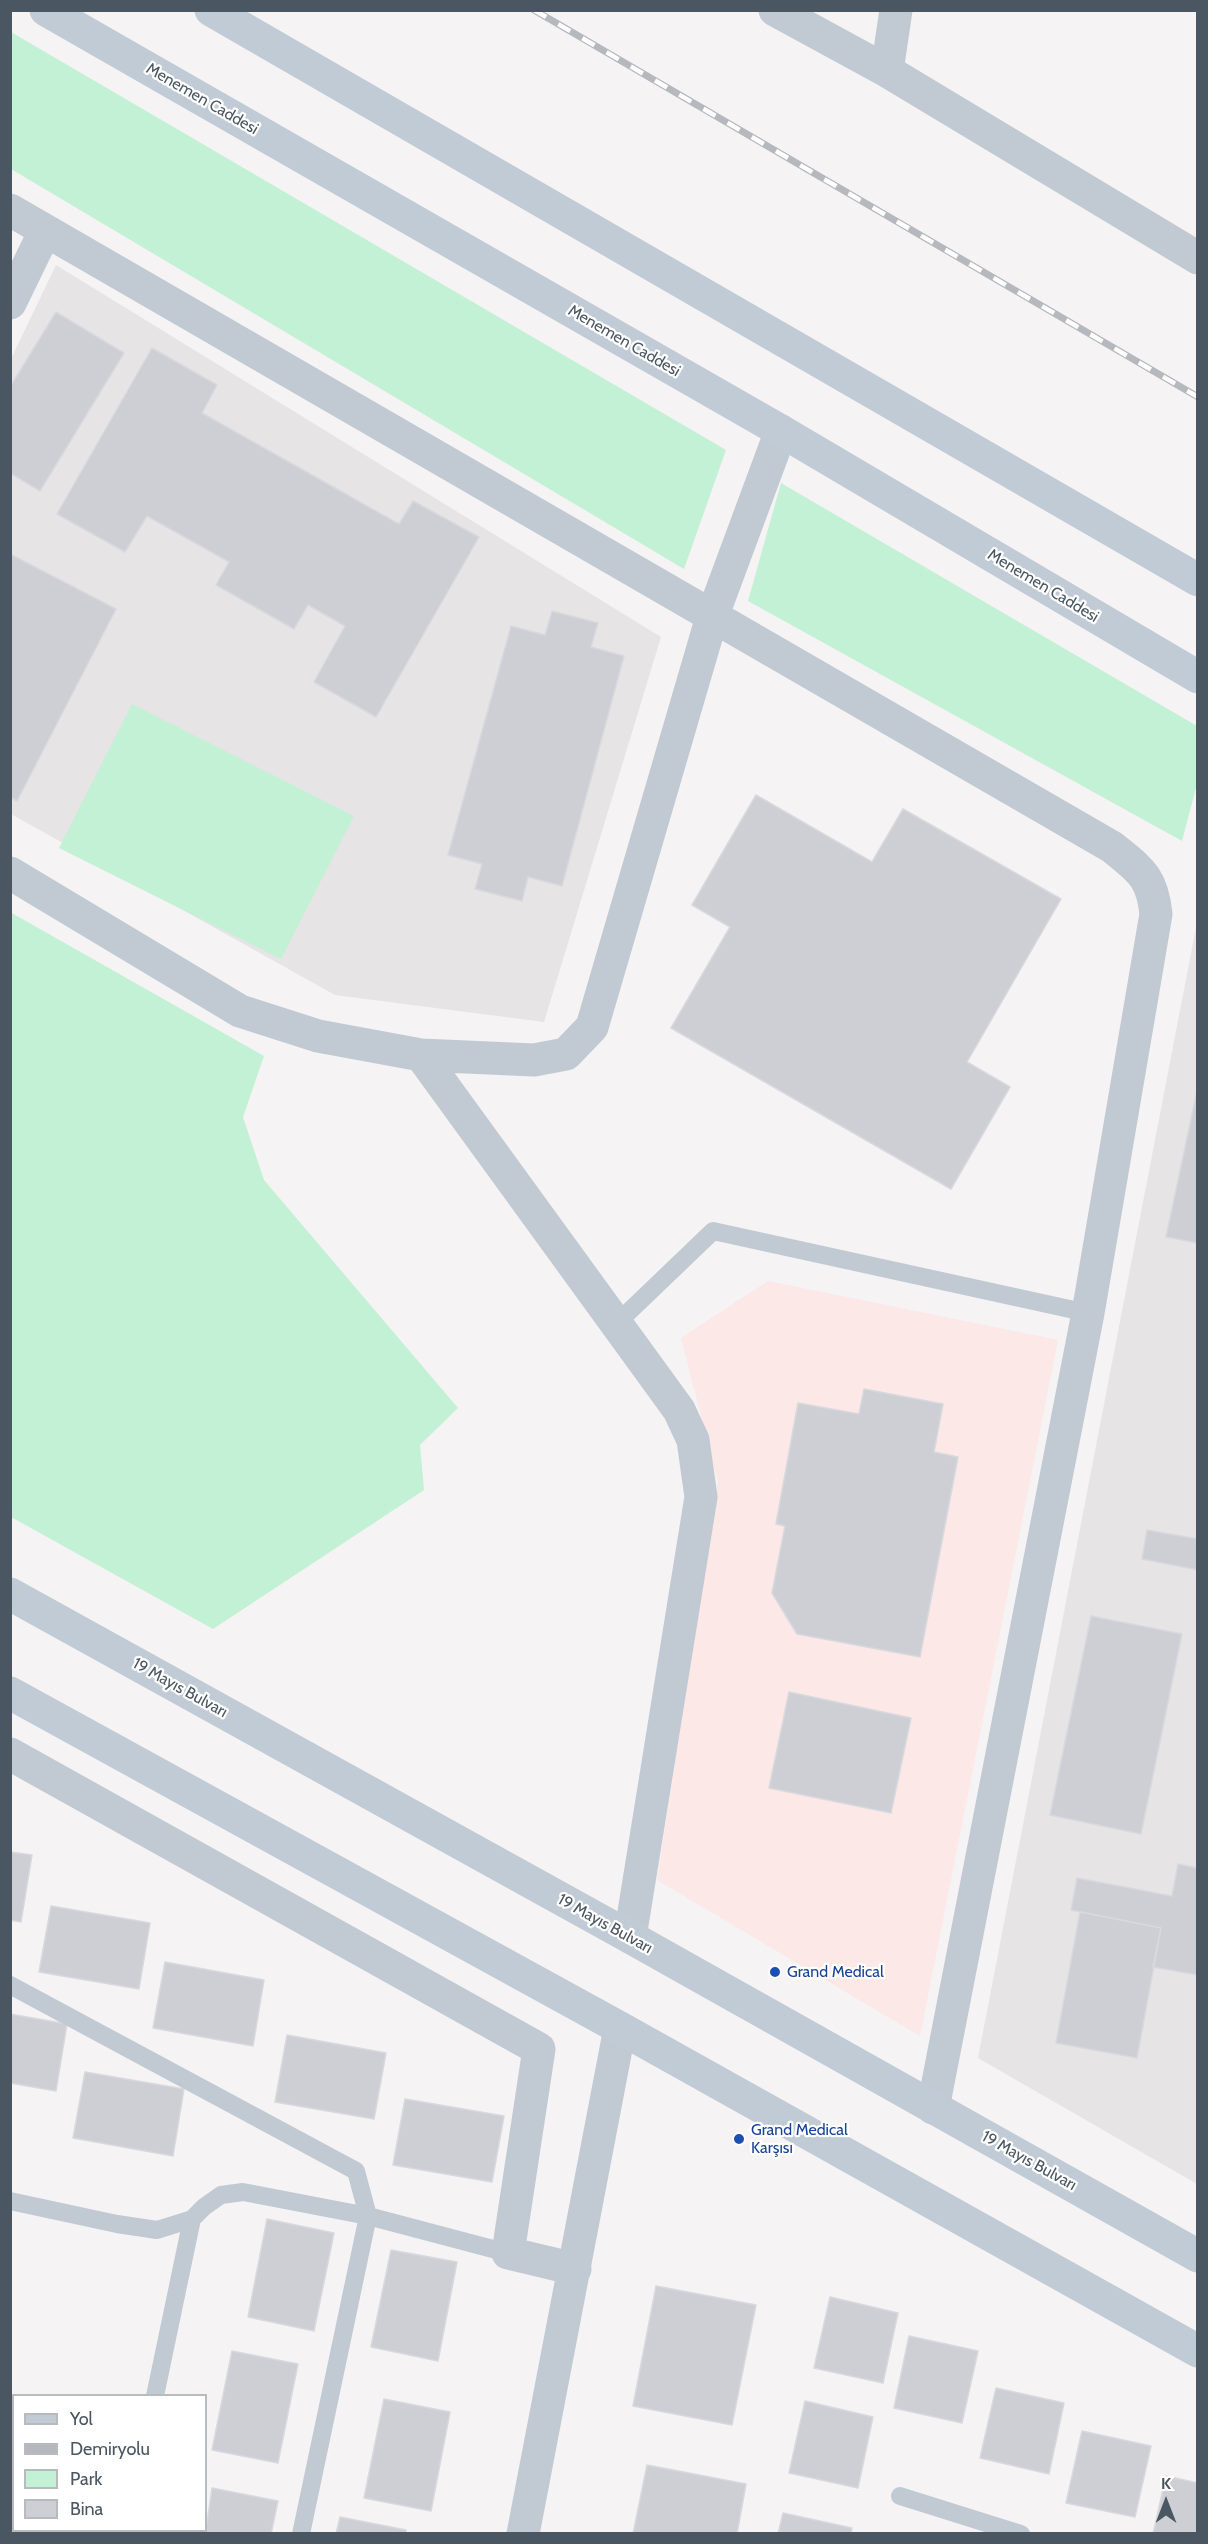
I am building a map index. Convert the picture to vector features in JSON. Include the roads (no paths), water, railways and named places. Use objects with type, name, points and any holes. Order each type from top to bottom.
[{"type":"main road","name":"Menemen Caddesi","points":[[46,10],[782,431],[1197,677]]},
{"type":"main road","points":[[211,10],[1197,580]]},
{"type":"main road","name":"19 Mayıs Bulvarı","points":[[10,1594],[1197,2256]]},
{"type":"main road","points":[[10,1693],[620,2028],[1197,2351]]},
{"type":"street","points":[[775,10],[887,71],[1197,258]]},
{"type":"street","points":[[887,71],[896,10]]},
{"type":"street","points":[[10,210],[1112,847],[1142,871],[1154,891],[1156,914],[1088,1313],[933,2108]]},
{"type":"street","points":[[10,303],[45,231]]},
{"type":"street","points":[[10,873],[240,1011],[318,1036],[421,1055],[534,1060],[566,1054],[592,1027],[712,617],[782,431]]},
{"type":"street","points":[[421,1055],[615,1325],[679,1410],[693,1440],[700,1497],[630,1938]]},
{"type":"street","points":[[10,1754],[539,2049],[508,2253],[575,2268]]},
{"type":"street","points":[[524,2534],[620,2028]]},
{"type":"lane","points":[[615,1325],[713,1231],[1088,1313]]},
{"type":"lane","points":[[10,1985],[356,2171],[368,2216],[301,2534]]},
{"type":"lane","points":[[10,2201],[117,2224],[157,2230],[192,2219],[221,2195],[243,2192],[368,2216],[508,2253]]},
{"type":"lane","points":[[155,2394],[192,2219]]},
{"type":"lane","points":[[900,2496],[1021,2534]]},
{"type":"railway","points":[[534,10],[1198,397]]},
{"type":"place","name":"Grand Medical","points":[[775,1972]]},
{"type":"place","name":"Grand Medical Karşısı","points":[[739,2139]]}]
